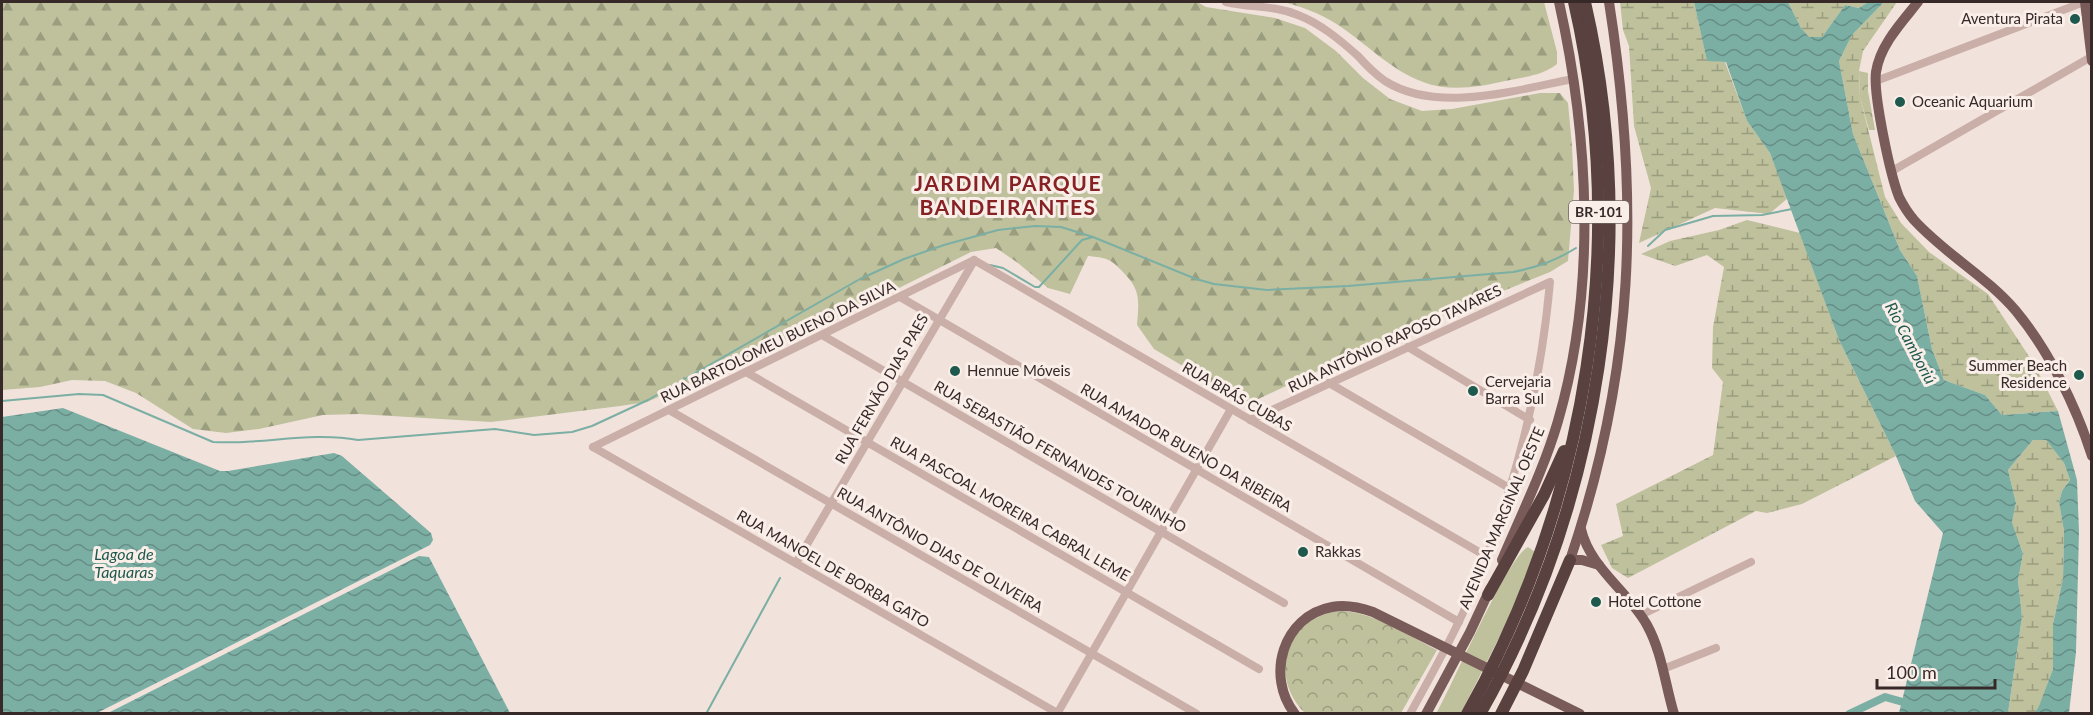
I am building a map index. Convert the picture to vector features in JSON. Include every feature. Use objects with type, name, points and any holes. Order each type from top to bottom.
[{"type":"highway","name":"BR-101","points":[[1467,714],[1498,655],[1532,576],[1560,491],[1577,423],[1588,363],[1595,300],[1599,195],[1593,119],[1574,2]]},
{"type":"highway","name":"BR-101","points":[[1480,714],[1522,631],[1554,548],[1584,445],[1596,380],[1607,285],[1609,185],[1602,99],[1585,2]]},
{"type":"highway","points":[[1488,595],[1548,486],[1577,423]]},
{"type":"highway","points":[[1501,714],[1523,671],[1570,560]]},
{"type":"main road","name":"AVENIDA MARGINAL OESTE","points":[[1426,714],[1488,595],[1550,448],[1565,394],[1578,319],[1582,270],[1583,191],[1578,114],[1559,2]]},
{"type":"main road","points":[[1599,565],[1582,560],[1570,560],[1606,436],[1616,384],[1623,326],[1629,230],[1618,61],[1609,2]]},
{"type":"main road","points":[[1918,2],[1883,50],[1876,71],[1892,171],[1899,196],[1912,218],[1934,240],[2002,296],[2024,321],[2060,380],[2091,456]]},
{"type":"main road","points":[[2084,2],[2091,59]]},
{"type":"main road","points":[[1581,528],[1586,545],[1599,565],[1641,615],[1651,632],[1674,714]]},
{"type":"main road","points":[[1295,714],[1283,692],[1280,670],[1284,646],[1297,626],[1320,611],[1344,606],[1358,607],[1400,624],[1580,714]]},
{"type":"main road","points":[[1668,714],[1669,696]]},
{"type":"street","points":[[1226,2],[1276,8],[1297,14],[1336,38],[1386,82],[1429,96],[1466,98],[1573,80]]},
{"type":"street","points":[[1876,81],[2084,2]]},
{"type":"street","points":[[1892,171],[2091,59]]},
{"type":"street","name":"RUA BARTOLOMEU BUENO DA SILVA","points":[[593,447],[974,260]]},
{"type":"street","name":"RUA FERNÃO DIAS PAES","points":[[796,563],[974,260]]},
{"type":"street","name":"RUA BRÁS CUBAS","points":[[974,260],[1486,556]]},
{"type":"street","name":"RUA ANTÔNIO RAPOSO TAVARES","points":[[1250,420],[1550,282],[1543,354],[1530,420]]},
{"type":"street","name":"RUA AMADOR BUENO DA RIBEIRA","points":[[900,297],[1459,622]]},
{"type":"street","name":"RUA SEBASTIÃO FERNANDES TOURINHO","points":[[822,335],[1284,603]]},
{"type":"street","points":[[1408,347],[1530,420],[1511,489],[1486,556],[1459,622],[1410,714]]},
{"type":"street","name":"RUA PASCOAL MOREIRA CABRAL LEME","points":[[746,372],[1259,669]]},
{"type":"street","points":[[1329,383],[1511,489]]},
{"type":"street","points":[[1057,713],[1231,409]]},
{"type":"street","name":"RUA ANTÔNIO DIAS DE OLIVEIRA","points":[[669,410],[1197,714]]},
{"type":"street","name":"RUA MANOEL DE BORBA GATO","points":[[593,447],[1057,713]]},
{"type":"street","points":[[1641,615],[1751,562]]},
{"type":"street","points":[[1663,669],[1716,648]]},
{"type":"green space","points":[[2,2],[1197,2],[1206,7],[1275,18],[1305,28],[1336,51],[1363,78],[1390,99],[1422,111],[1452,109],[1540,93],[1560,93],[1568,103],[1572,146],[1574,190],[1568,261],[1550,272],[1395,335],[1248,402],[1154,349],[1137,325],[1136,290],[1111,261],[1088,256],[1070,294],[1048,288],[996,248],[971,252],[877,299],[647,402],[491,422],[358,414],[323,415],[259,429],[226,433],[193,429],[136,393],[105,381],[72,380],[40,387],[2,390]]},
{"type":"green space","points":[[1284,2],[1544,2],[1557,52],[1557,64],[1539,74],[1485,85],[1454,88],[1433,85],[1411,77],[1329,19]]},
{"type":"green space","points":[[1620,2],[1694,2],[1707,60],[1725,62],[1747,121],[1770,153],[1788,198],[1769,214],[1715,208],[1639,243],[1651,188],[1634,126],[1629,46],[1623,30]]},
{"type":"green space","points":[[1788,2],[1868,2],[1859,8],[1845,5],[1822,37],[1809,38],[1801,28]]},
{"type":"green space","points":[[1884,2],[1897,2],[1863,51],[1859,71],[1860,97],[1885,197],[1901,223],[1929,252],[1988,294],[2034,364],[2058,411],[2002,415],[1985,395],[1944,380],[1932,349],[1917,276],[1900,250],[1853,134],[1839,61],[1852,35]]},
{"type":"green space","points":[[1859,71],[1868,73],[1868,91],[1875,130],[1869,130],[1860,97]]},
{"type":"green space","points":[[1747,220],[1800,233],[1839,340],[1896,456],[1802,504],[1767,513],[1756,511],[1628,578],[1612,568],[1601,545],[1623,536],[1616,504],[1713,455],[1723,382],[1712,368],[1713,327],[1724,267],[1707,255],[1675,266],[1641,254],[1670,241],[1719,230]]},
{"type":"green space","points":[[2033,440],[2046,440],[2064,463],[2070,480],[2062,491],[2059,502],[2064,531],[2063,579],[2053,624],[2053,669],[2039,707],[2035,713],[2008,713],[2022,617],[2018,580],[2023,554],[2012,522],[2016,503],[2008,470]]},
{"type":"green space","points":[[1528,547],[1535,552],[1519,598],[1461,713],[1436,714],[1494,596],[1507,573]]},
{"type":"green space","points":[[1336,611],[1362,614],[1375,619],[1437,650],[1401,713],[1306,714],[1294,700],[1287,684],[1285,668],[1294,638],[1304,626]]},
{"type":"water","name":"Rio Camboriú","points":[[1694,2],[1788,2],[1801,28],[1809,37],[1822,37],[1845,5],[1859,8],[1868,2],[1884,2],[1852,35],[1839,61],[1853,134],[1900,250],[1917,276],[1932,349],[1944,380],[1985,395],[2002,415],[2058,411],[2077,480],[2079,532],[2076,652],[2069,713],[2035,713],[2053,669],[2053,624],[2063,579],[2064,531],[2059,502],[2062,491],[2070,480],[2064,463],[2046,440],[2033,440],[2008,470],[2016,503],[2012,522],[2023,554],[2018,580],[2022,617],[2008,713],[1899,713],[1943,533],[1915,501],[1896,456],[1839,340],[1770,153],[1747,121],[1726,62],[1707,61]]},
{"type":"water","name":"Lagoa de Taquaras","points":[[63,408],[220,471],[334,453],[342,456],[431,533],[433,540],[430,545],[97,713],[2,713],[2,417]]},
{"type":"water","points":[[419,556],[429,557],[510,713],[108,713]]},
{"type":"waterway","points":[[1648,246],[1665,230],[1713,216],[1762,215],[1792,209]]},
{"type":"waterway","points":[[2,401],[79,394],[103,395],[213,442],[249,442],[304,437],[358,440],[495,429],[534,435],[572,432],[592,426],[648,400],[860,279],[904,259],[998,230],[1035,226],[1061,227],[1093,237],[1196,279],[1214,284],[1267,290],[1348,286],[1513,272],[1546,263],[1576,248]]},
{"type":"waterway","points":[[990,265],[1003,268],[1035,287],[1039,287],[1082,240],[1093,237]]},
{"type":"waterway","points":[[706,714],[780,578]]},
{"type":"waterway","points":[[1849,714],[1885,697],[1910,704]]},
{"type":"place","name":"Aventura Pirata","points":[[2075,19]]},
{"type":"place","name":"Oceanic Aquarium","points":[[1900,102]]},
{"type":"place","name":"Hennue Móveis","points":[[955,371]]},
{"type":"place","name":"Summer Beach Residence","points":[[2079,375]]},
{"type":"place","name":"Cervejaria Barra Sul","points":[[1473,391]]},
{"type":"place","name":"Rakkas","points":[[1303,552]]},
{"type":"place","name":"Hotel Cottone","points":[[1596,602]]},
{"type":"district","name":"JARDIM PARQUE BANDEIRANTES","points":[[1008,196]]}]
